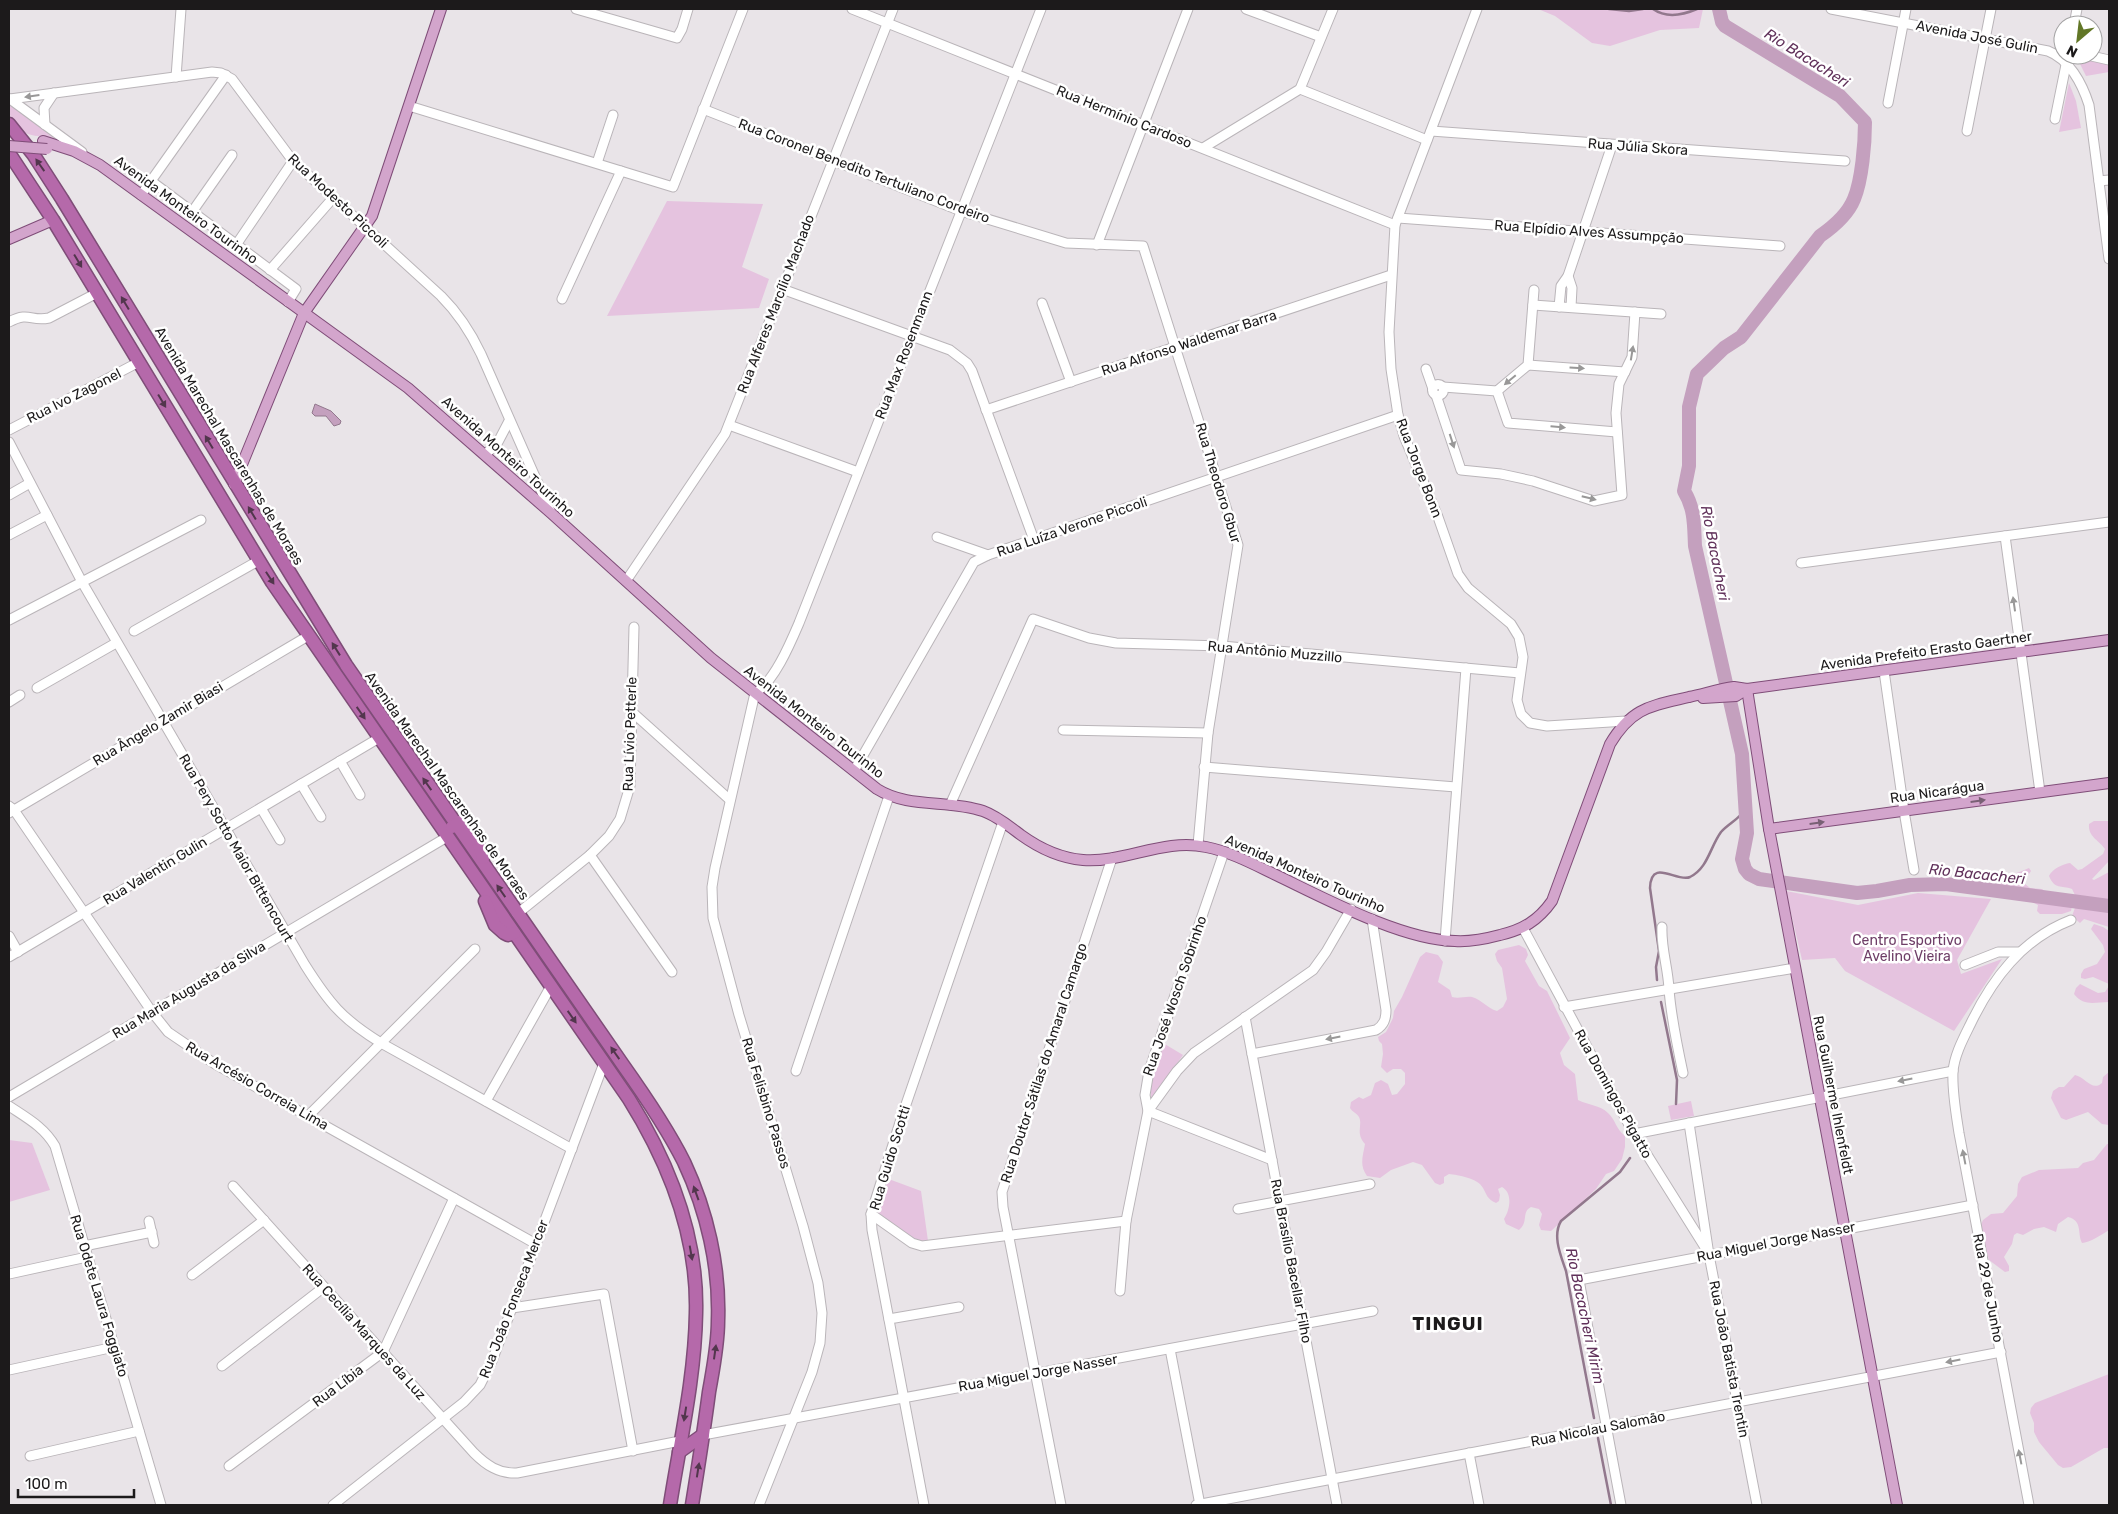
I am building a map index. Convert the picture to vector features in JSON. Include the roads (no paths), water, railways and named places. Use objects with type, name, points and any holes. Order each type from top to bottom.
[{"type":"highway","name":"Avenida Marechal Mascarenhas de Moraes","points":[[9,124],[33,154],[62,199],[342,660],[454,824],[464,823],[474,834],[487,870],[644,1095],[673,1142],[694,1186],[709,1235],[716,1274],[718,1321],[692,1505]]},
{"type":"highway","name":"Avenida Marechal Mascarenhas de Moraes","points":[[9,153],[53,220],[258,561],[473,874],[495,925],[504,933],[514,933]]},
{"type":"highway","points":[[234,484],[244,537]]},
{"type":"highway","points":[[447,837],[454,824]]},
{"type":"highway","points":[[517,914],[519,925],[514,933],[638,1114],[654,1142],[681,1206],[691,1248],[696,1293],[696,1332],[691,1376],[670,1505]]},
{"type":"highway","points":[[691,1376],[698,1377],[710,1386]]},
{"type":"highway","points":[[679,1447],[703,1435]]},
{"type":"main road","points":[[234,484],[304,313],[366,227],[377,203],[441,9]]},
{"type":"main road","points":[[9,140],[45,145],[100,165]]},
{"type":"main road","points":[[9,146],[45,145]]},
{"type":"main road","name":"Avenida Monteiro Tourinho","points":[[100,165],[408,388],[704,652],[876,789],[889,796],[907,800],[984,811],[1032,842],[1061,856],[1083,860],[1112,858],[1163,846],[1198,846],[1224,852],[1351,909],[1413,934],[1444,940],[1479,940],[1523,928],[1546,910],[1556,892],[1606,754],[1615,736],[1626,721],[1641,711],[1658,704],[1747,689]]},
{"type":"main road","points":[[9,239],[53,220]]},
{"type":"main road","name":"Avenida Prefeito Erasto Gaertner","points":[[1747,689],[2109,640]]},
{"type":"main road","name":"Rua Guilherme Ihlenfeldt","points":[[1747,689],[1768,829],[1897,1505]]},
{"type":"main road","name":"Rua Nicarágua","points":[[1768,829],[2109,782]]},
{"type":"street","points":[[176,77],[181,9]]},
{"type":"street","points":[[576,9],[602,12],[677,38],[688,9]]},
{"type":"street","points":[[409,106],[673,187],[742,9]]},
{"type":"street","name":"Rua Hermínio Cardoso","points":[[852,9],[1203,148],[1397,221]]},
{"type":"street","name":"Rua Alferes Marcílio Machado","points":[[626,581],[721,441],[729,425],[893,9]]},
{"type":"street","name":"Rua Max Rosenmann","points":[[755,693],[765,686],[794,635],[1041,9]]},
{"type":"street","points":[[1097,245],[1188,9]]},
{"type":"street","points":[[1246,9],[1321,37]]},
{"type":"street","points":[[1203,148],[1300,89],[1332,9]]},
{"type":"street","name":"Rua Jorge Bonn","points":[[1477,9],[1397,221],[1391,276],[1390,350],[1398,415],[1404,436],[1438,517],[1458,574],[1468,588],[1511,624],[1519,637],[1523,656],[1517,700],[1521,714],[1530,723],[1547,726],[1626,721]]},
{"type":"street","name":"Avenida José Gulin","points":[[1831,9],[2048,51],[2053,54]]},
{"type":"street","points":[[1888,103],[1906,9]]},
{"type":"street","points":[[1967,131],[1992,9]]},
{"type":"street","points":[[2055,119],[2066,65]]},
{"type":"street","name":"Avenida José Gulin","points":[[2070,65],[2080,82],[2089,105],[2109,260]]},
{"type":"street","points":[[10,99],[212,72],[226,75],[141,195]]},
{"type":"street","name":"Rua Modesto Piccoli","points":[[226,75],[240,87],[293,161],[441,296],[456,314],[476,344],[551,514]]},
{"type":"street","points":[[1300,89],[1428,140]]},
{"type":"street","points":[[45,125],[44,108],[54,93]]},
{"type":"street","name":"Avenida Monteiro Tourinho","points":[[10,99],[100,165]]},
{"type":"street","name":"Rua Coronel Benedito Tertuliano Cordeiro","points":[[703,109],[961,211],[1054,240],[1097,245],[1143,246]]},
{"type":"street","points":[[597,163],[613,115]]},
{"type":"street","name":"Rua Júlia Skora","points":[[1431,131],[1845,161]]},
{"type":"street","points":[[1559,306],[1560,286],[1568,276],[1612,145]]},
{"type":"street","points":[[192,212],[232,155]]},
{"type":"street","points":[[236,245],[293,161]]},
{"type":"street","points":[[562,299],[621,171]]},
{"type":"street","points":[[2099,182],[2109,180]]},
{"type":"street","points":[[150,181],[296,289],[288,302]]},
{"type":"street","points":[[270,270],[333,198]]},
{"type":"street","name":"Rua Elpídio Alves Assumpção","points":[[1397,221],[1583,231],[1780,246]]},
{"type":"street","name":"Rua Theodoro Gbur","points":[[1143,246],[1217,477],[1236,539],[1238,552],[1208,733],[1198,846]]},
{"type":"street","name":"Rua Alfonso Waldemar Barra","points":[[986,410],[1391,276]]},
{"type":"street","points":[[1568,276],[1572,288],[1571,308]]},
{"type":"street","points":[[782,289],[950,350],[967,363],[1034,540]]},
{"type":"street","points":[[1528,364],[1534,290]]},
{"type":"street","points":[[9,322],[22,316],[41,319],[49,318],[97,293]]},
{"type":"street","points":[[1042,302],[1071,382]]},
{"type":"street","points":[[1533,305],[1661,314]]},
{"type":"street","points":[[1426,369],[1461,470],[1501,474],[1533,481],[1594,501],[1622,496],[1617,432],[1618,388],[1632,357],[1635,312]]},
{"type":"street","name":"Rua Ivo Zagonel","points":[[9,430],[139,362]]},
{"type":"street","points":[[1435,392],[1442,393],[1443,387],[1496,391],[1528,364],[1625,372]]},
{"type":"street","points":[[1496,391],[1508,422],[1617,432]]},
{"type":"street","name":"Rua Luíza Verone Piccoli","points":[[854,771],[970,566],[980,559],[1398,415]]},
{"type":"street","points":[[485,455],[498,442],[509,421]]},
{"type":"street","points":[[729,425],[858,472]]},
{"type":"street","name":"Rua Pery Sotto Maior Bittencourt","points":[[9,442],[116,643],[315,981],[335,1009],[351,1023],[381,1043],[572,1149]]},
{"type":"street","points":[[9,495],[30,483]]},
{"type":"street","points":[[9,535],[47,515]]},
{"type":"street","points":[[9,620],[201,520]]},
{"type":"street","points":[[1801,563],[2109,522]]},
{"type":"street","points":[[2005,536],[2040,792]]},
{"type":"street","points":[[937,537],[988,555]]},
{"type":"street","points":[[134,631],[258,561]]},
{"type":"street","name":"Rua Antônio Muzzillo","points":[[950,805],[1033,619],[1104,642],[1222,646],[1520,673]]},
{"type":"street","name":"Rua Lívio Petterle","points":[[517,914],[590,855],[615,828],[628,798],[630,786],[634,627]]},
{"type":"street","name":"Rua Ângelo Zamir Biasi","points":[[10,810],[308,636]]},
{"type":"street","points":[[37,688],[116,643]]},
{"type":"street","points":[[1444,940],[1466,668]]},
{"type":"street","points":[[1884,670],[1914,870]]},
{"type":"street","name":"Rua Felisbino Passos","points":[[755,693],[714,878],[712,903],[715,926],[741,1024],[798,1207],[821,1299],[822,1328],[816,1357],[759,1505]]},
{"type":"street","points":[[9,702],[20,695]]},
{"type":"street","points":[[632,711],[730,800]]},
{"type":"street","points":[[1063,730],[1208,733]]},
{"type":"street","name":"Rua Valentin Gulin","points":[[9,957],[379,738]]},
{"type":"street","points":[[340,761],[360,795]]},
{"type":"street","points":[[1204,767],[1456,788]]},
{"type":"street","points":[[302,784],[321,817]]},
{"type":"street","points":[[796,1071],[889,796]]},
{"type":"street","points":[[261,808],[280,840]]},
{"type":"street","name":"Rua Arcésio Correia Lima","points":[[10,810],[168,1032],[198,1053],[536,1244]]},
{"type":"street","name":"Rua Guido Scotti","points":[[924,1505],[872,1230],[871,1214],[902,1116],[1003,822]]},
{"type":"street","name":"Rua Maria Augusta da Silva","points":[[9,1096],[447,837]]},
{"type":"street","name":"Rua José Wosch Sobrinho","points":[[1120,1291],[1126,1221],[1148,1111],[1145,1096],[1149,1071],[1224,852]]},
{"type":"street","points":[[590,855],[672,972]]},
{"type":"street","name":"Rua Doutor Sátilas do Amaral Camargo","points":[[1061,1505],[1008,1235],[1002,1187],[1112,858]]},
{"type":"street","points":[[1272,1160],[1148,1111],[1185,1062],[1203,1046],[1313,970],[1326,952],[1351,909]]},
{"type":"street","points":[[1252,1054],[1376,1030],[1381,1027],[1384,1023],[1386,1010],[1372,918]]},
{"type":"street","points":[[1634,1134],[1953,1071],[1958,1051],[1975,1014],[1997,978],[2019,952],[2047,931],[2071,920]]},
{"type":"street","points":[[1662,927],[1661,938],[1670,989],[1669,1001],[1683,1073]]},
{"type":"street","name":"Rua Domingos Pigatto","points":[[1523,928],[1634,1134],[1710,1255]]},
{"type":"street","points":[[9,936],[18,952]]},
{"type":"street","points":[[308,1116],[475,949]]},
{"type":"street","points":[[1965,965],[1998,952],[2019,952]]},
{"type":"street","points":[[1564,1007],[1795,968]]},
{"type":"street","points":[[486,1101],[551,986]]},
{"type":"street","name":"Rua Brasílio Bacellar Filho","points":[[1246,1017],[1337,1505]]},
{"type":"street","name":"Rua João Fonseca Mercer","points":[[333,1505],[464,1402],[480,1385],[492,1361],[604,1063]]},
{"type":"street","name":"Rua 29 de Junho","points":[[1953,1071],[1957,1119],[2030,1505]]},
{"type":"street","name":"Rua Odete Laura Foggiato","points":[[9,1106],[41,1128],[49,1136],[54,1146],[161,1505]]},
{"type":"street","name":"Rua João Batista Trentin","points":[[1689,1123],[1710,1255],[1757,1505]]},
{"type":"street","points":[[1238,1209],[1370,1184]]},
{"type":"street","name":"Rua Cecília Marques da Luz","points":[[233,1186],[474,1454],[500,1472],[517,1473],[633,1451]]},
{"type":"street","name":"Rua Líbia","points":[[229,1466],[383,1352],[454,1198]]},
{"type":"street","name":"Rua Miguel Jorge Nasser","points":[[1606,1427],[1579,1280],[1973,1204]]},
{"type":"street","points":[[871,1214],[916,1245],[1126,1221]]},
{"type":"street","points":[[192,1275],[264,1220]]},
{"type":"street","points":[[149,1221],[154,1243]]},
{"type":"street","points":[[84,1246],[152,1232]]},
{"type":"street","points":[[9,1274],[87,1257]]},
{"type":"street","points":[[222,1366],[324,1287]]},
{"type":"street","points":[[512,1308],[604,1294],[633,1451],[679,1447]]},
{"type":"street","points":[[889,1319],[959,1307]]},
{"type":"street","name":"Rua Miguel Jorge Nasser","points":[[703,1435],[1373,1311]]},
{"type":"street","points":[[9,1370],[114,1347]]},
{"type":"street","points":[[1170,1349],[1198,1505]]},
{"type":"street","name":"Rua Nicolau Salomão","points":[[1198,1505],[2000,1352]]},
{"type":"street","points":[[1606,1427],[1621,1505]]},
{"type":"street","points":[[30,1456],[139,1431]]},
{"type":"street","points":[[1469,1453],[1479,1505]]},
{"type":"waterway","points":[[1609,9],[1629,11],[1643,9]]},
{"type":"waterway","points":[[1653,9],[1669,15],[1686,13],[1697,9]]},
{"type":"waterway","name":"Rio Bacacheri","points":[[1719,9],[1725,26],[1840,96],[1865,122],[1861,172],[1857,191],[1848,210],[1840,220],[1820,236],[1741,337],[1724,348],[1697,374],[1689,407],[1689,466],[1684,491],[1692,511],[1695,546],[1742,754],[1747,833],[1742,859],[1745,869],[1749,874],[1759,879],[1857,893],[1910,885],[1946,884],[2109,906]]},
{"type":"waterway","name":"Rio Bacacheri Mirim","points":[[1657,980],[1656,967],[1659,951],[1650,888],[1651,879],[1660,872],[1685,878],[1696,873],[1705,863],[1721,832],[1741,815],[1746,808]]},
{"type":"waterway","name":"Rio Bacacheri Mirim","points":[[1661,1002],[1677,1080],[1676,1104]]},
{"type":"waterway","name":"Rio Bacacheri Mirim","points":[[1594,1418],[1566,1271],[1558,1246],[1557,1233],[1561,1221],[1620,1172],[1630,1158]]},
{"type":"waterway","name":"Rio Bacacheri Mirim","points":[[1598,1438],[1611,1505]]},
{"type":"district","name":"TINGUI","points":[[1448,1323]]},
{"type":"park label","name":"Centro Esportivo Avelino Vieira","points":[[1907,948]]}]
